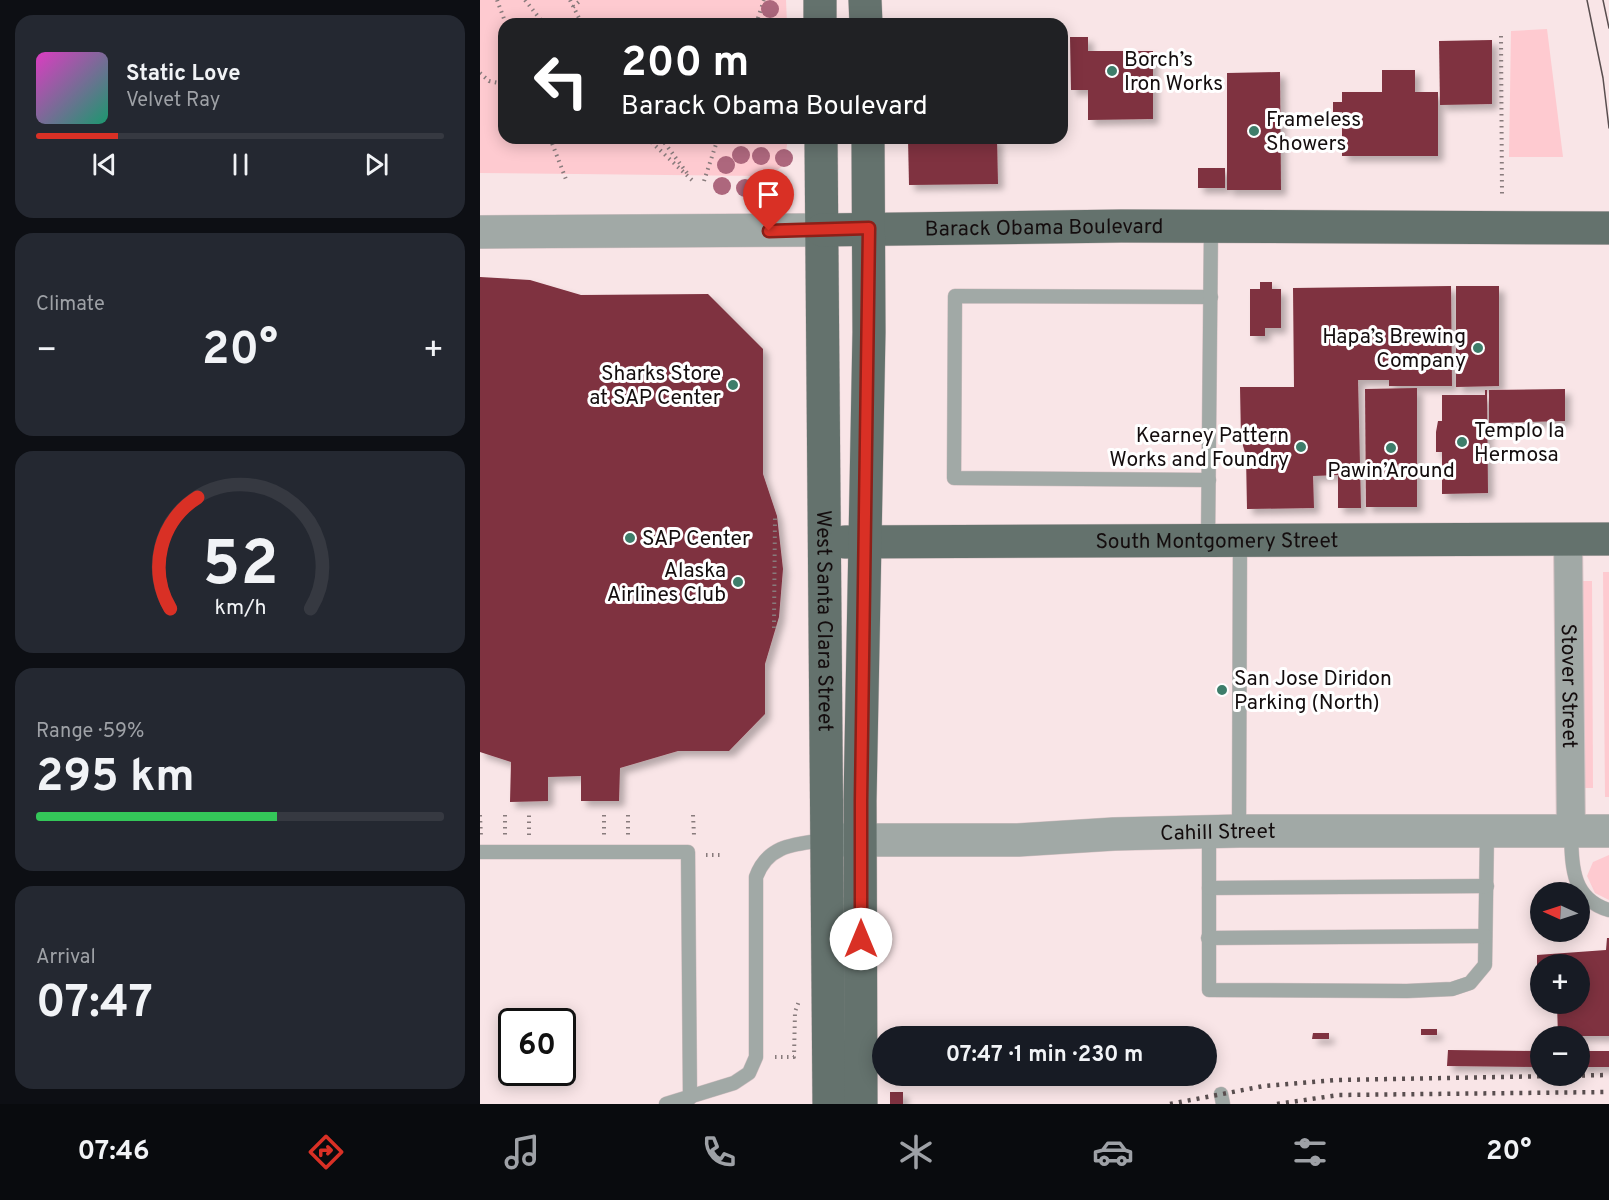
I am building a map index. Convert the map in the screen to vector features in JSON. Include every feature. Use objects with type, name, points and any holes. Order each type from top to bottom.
[{"type":"main road","points":[[820,0],[820,18]]},
{"type":"main road","points":[[865,0],[866,18]]},
{"type":"main road","name":"West Santa Clara Street","points":[[821,144],[830,1104]]},
{"type":"main road","name":"West Santa Clara Street","points":[[861,1104],[868,144]]},
{"type":"main road","name":"Barack Obama Boulevard","points":[[822,230],[1211,227],[1609,228]]},
{"type":"main road","name":"South Montgomery Street","points":[[825,543],[1208,543],[1609,539]]},
{"type":"street","name":"Barack Obama Boulevard","points":[[480,232],[822,230]]},
{"type":"street","name":"Stover Street","points":[[1568,540],[1571,832]]},
{"type":"street","name":"Cahill Street","points":[[826,840],[1018,840],[1114,834],[1224,832],[1609,831]]},
{"type":"lane","points":[[1208,543],[1211,227]]},
{"type":"lane","points":[[1209,480],[954,478],[955,296],[1211,297]]},
{"type":"lane","points":[[1240,542],[1224,832],[1209,888],[1209,990],[1343,992],[1452,989],[1470,983],[1485,964],[1487,831]]},
{"type":"lane","points":[[1571,832],[1573,871],[1578,889],[1590,902],[1609,910]]},
{"type":"lane","points":[[666,1104],[734,1083],[749,1072],[756,1057],[756,886],[760,867],[766,858],[781,847],[826,840]]},
{"type":"lane","points":[[480,852],[688,852],[690,1098]]},
{"type":"lane","points":[[1209,888],[1487,886]]},
{"type":"lane","points":[[1208,938],[1485,936]]},
{"type":"path","points":[[497,0],[504,18]]},
{"type":"path","points":[[525,0],[539,18]]},
{"type":"path","points":[[570,0],[579,18]]},
{"type":"path","points":[[573,7],[581,0]]},
{"type":"path","points":[[758,18],[764,0]]},
{"type":"path","points":[[1501,36],[1502,195]]},
{"type":"path","points":[[480,73],[489,81],[498,83]]},
{"type":"path","points":[[552,144],[567,182]]},
{"type":"path","points":[[653,144],[693,181],[665,144]]},
{"type":"path","points":[[704,181],[716,144]]},
{"type":"path","points":[[774,628],[775,514]]},
{"type":"path","points":[[529,815],[529,838]]},
{"type":"path","points":[[604,815],[604,837]]},
{"type":"path","points":[[772,1057],[794,1057],[795,1012],[799,1000]]},
{"type":"shaded area","points":[[480,0],[786,0],[787,18],[498,18],[498,144],[787,144],[784,165],[773,173],[758,176],[480,173]]},
{"type":"shaded area","points":[[1547,29],[1563,157],[1509,157],[1511,31]]},
{"type":"shaded area","points":[[1603,572],[1609,572],[1609,797],[1605,797]]},
{"type":"shaded area","points":[[1582,581],[1592,581],[1593,788],[1583,788]]},
{"type":"shaded area","points":[[1609,855],[1609,900],[1595,893],[1587,876],[1593,862]]},
{"type":"building","name":"Borch’s Iron Works","points":[[1070,37],[1088,37],[1088,51],[1153,51],[1153,119],[1088,120],[1088,90],[1071,90]]},
{"type":"building","points":[[1492,40],[1492,104],[1440,105],[1439,41]]},
{"type":"building","points":[[1382,70],[1415,70],[1415,92],[1438,92],[1438,156],[1342,156],[1342,112],[1333,112],[1333,102],[1342,102],[1342,92],[1382,92]]},
{"type":"building","name":"Frameless Showers","points":[[1280,72],[1281,190],[1227,190],[1227,73]]},
{"type":"building","points":[[908,144],[997,144],[998,184],[909,185]]},
{"type":"building","points":[[1198,168],[1225,168],[1225,188],[1198,188]]},
{"type":"building","name":"SAP Center","points":[[480,277],[530,280],[581,295],[708,294],[763,349],[763,474],[777,516],[783,569],[779,617],[765,664],[765,714],[729,751],[678,751],[620,768],[619,801],[581,801],[581,776],[548,777],[548,801],[510,802],[511,762],[480,752]]},
{"type":"building","points":[[1260,282],[1272,282],[1272,289],[1281,289],[1281,328],[1265,328],[1265,336],[1250,336],[1250,289],[1260,289]]},
{"type":"building","points":[[1451,286],[1452,386],[1389,386],[1389,380],[1358,380],[1361,508],[1338,508],[1338,475],[1313,476],[1314,508],[1247,509],[1246,456],[1241,439],[1240,387],[1294,387],[1293,288]]},
{"type":"building","name":"Hapa’s Brewing Company","points":[[1456,286],[1499,286],[1499,386],[1456,387]]},
{"type":"building","name":"Pawin’Around","points":[[1417,388],[1417,507],[1366,507],[1365,389]]},
{"type":"building","points":[[1565,389],[1565,421],[1489,423],[1489,390]]},
{"type":"building","name":"Templo la Hermosa","points":[[1485,390],[1487,390],[1488,493],[1442,494],[1442,452],[1436,452],[1436,432],[1438,421],[1442,421],[1442,395],[1485,395]]},
{"type":"building","points":[[1607,938],[1609,938],[1609,1036],[1590,1036],[1590,1026],[1558,1026],[1557,1014],[1590,1014],[1590,954],[1551,954],[1606,950]]},
{"type":"building","points":[[1421,1029],[1437,1029],[1437,1035],[1421,1035]]},
{"type":"building","points":[[1313,1033],[1329,1033],[1329,1039],[1312,1039]]},
{"type":"building","points":[[1448,1050],[1530,1051],[1530,1067],[1447,1066]]},
{"type":"building","points":[[1590,1051],[1609,1051],[1609,1067],[1590,1067]]},
{"type":"building","points":[[890,1092],[903,1092],[903,1104],[890,1104]]},
{"type":"tram line","points":[[1587,0],[1603,78],[1609,128]]},
{"type":"tram line","points":[[1603,0],[1609,28]]},
{"type":"railway","points":[[1170,1104],[1264,1086],[1337,1080],[1609,1075]]},
{"type":"railway","points":[[1277,1104],[1339,1095],[1609,1092]]},
{"type":"place","name":"Borch’s Iron Works","points":[[1112,71]]},
{"type":"place","name":"Frameless Showers","points":[[1254,131]]},
{"type":"place","name":"Hapa’s Brewing Company","points":[[1478,348]]},
{"type":"place","name":"Sharks Store at SAP Center","points":[[733,385]]},
{"type":"place","name":"Templo la Hermosa","points":[[1462,442]]},
{"type":"place","name":"Kearney Pattern Works and Foundry","points":[[1301,447]]},
{"type":"place","name":"Pawin’Around","points":[[1391,448]]},
{"type":"place","name":"SAP Center","points":[[630,538]]},
{"type":"place","name":"Alaska Airlines Club","points":[[738,582]]},
{"type":"place","name":"San Jose Diridon Parking (North)","points":[[1222,690]]},
{"type":"route","points":[[769,231],[869,228],[861,939]]}]
